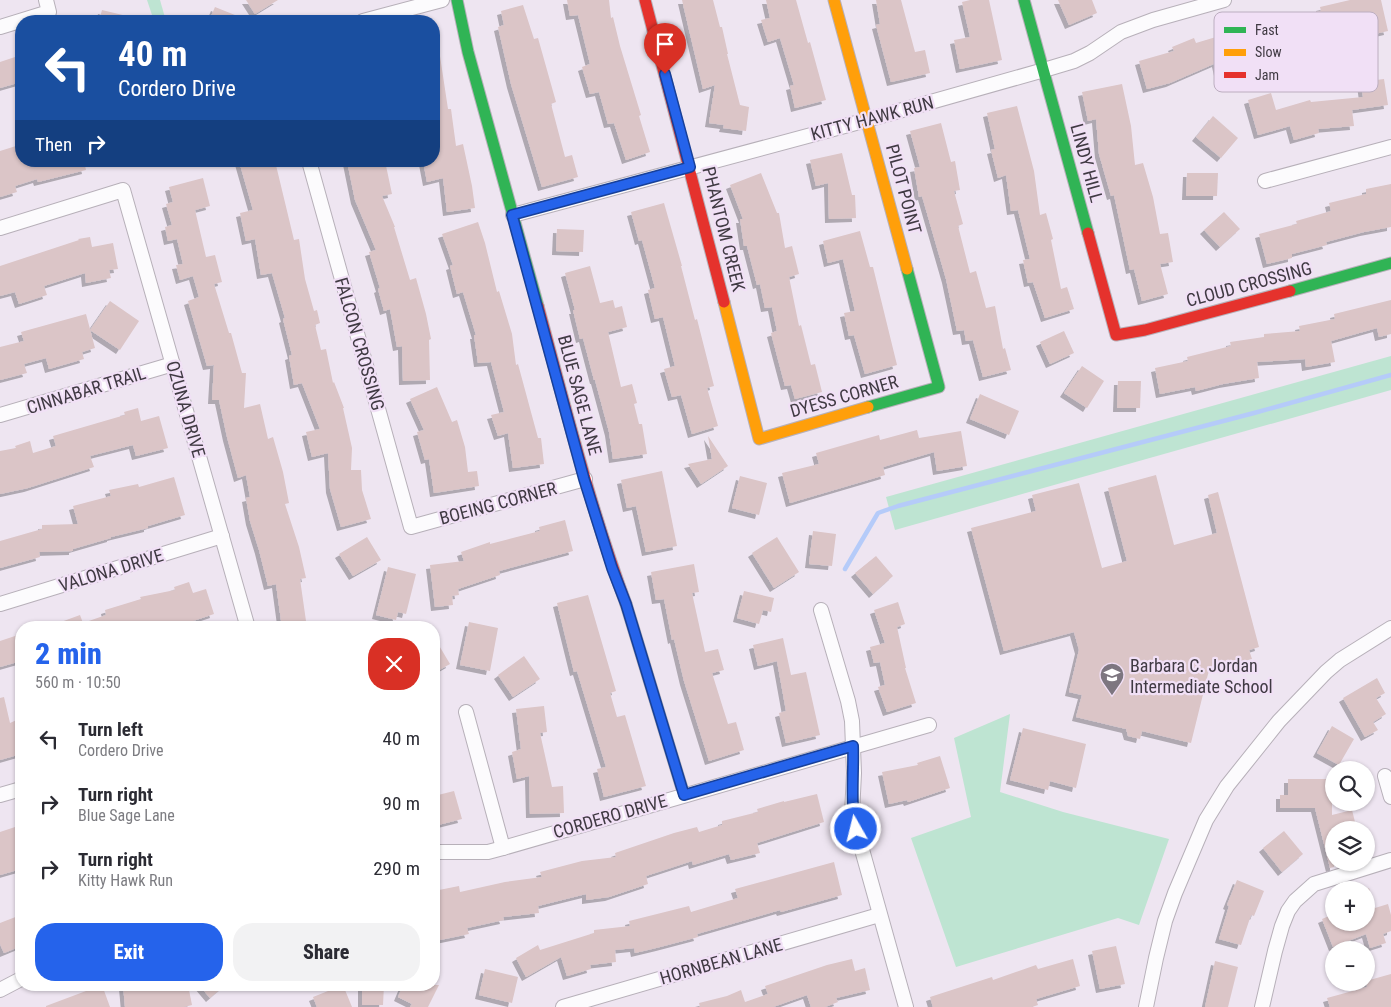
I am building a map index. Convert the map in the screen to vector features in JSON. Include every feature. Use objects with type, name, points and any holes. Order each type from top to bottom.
[{"type":"street","points":[[386,15],[442,0]]},
{"type":"street","name":"BLUE SAGE LANE","points":[[457,0],[468,52],[584,479],[612,568],[626,604],[684,795]]},
{"type":"street","name":"PHANTOM CREEK","points":[[645,0],[690,167],[759,439]]},
{"type":"street","name":"PILOT POINT","points":[[834,0],[939,387]]},
{"type":"street","name":"LINDY HILL","points":[[1024,0],[1116,336]]},
{"type":"street","name":"KITTY HAWK RUN","points":[[512,215],[867,120],[1074,61],[1090,54],[1121,32],[1208,2],[1224,0]]},
{"type":"street","points":[[27,15],[48,6]]},
{"type":"street","points":[[0,27],[15,20]]},
{"type":"street","points":[[1265,181],[1391,147]]},
{"type":"street","name":"FALCON CROSSING","points":[[311,167],[411,527]]},
{"type":"street","name":"OZUNA DRIVE","points":[[0,228],[123,190],[246,621]]},
{"type":"street","name":"CLOUD CROSSING","points":[[1116,336],[1145,330],[1391,263]]},
{"type":"street","name":"CINNABAR TRAIL","points":[[0,415],[172,364]]},
{"type":"street","name":"DYESS CORNER","points":[[759,439],[939,387]]},
{"type":"street","name":"BOEING CORNER","points":[[411,527],[584,479]]},
{"type":"street","name":"VALONA DRIVE","points":[[0,604],[222,536]]},
{"type":"street","points":[[821,610],[848,701],[852,721],[854,773],[852,814],[906,1007]]},
{"type":"street","points":[[1146,1007],[1165,921],[1185,866],[1206,820],[1245,763],[1279,721],[1326,672],[1340,660],[1391,628]]},
{"type":"street","points":[[466,712],[504,848]]},
{"type":"street","name":"CORDERO DRIVE","points":[[440,852],[488,852],[504,848],[928,725]]},
{"type":"street","points":[[1385,776],[1391,797]]},
{"type":"street","points":[[0,795],[15,791]]},
{"type":"street","points":[[1262,1007],[1282,926],[1288,911],[1295,901],[1314,884],[1391,860]]},
{"type":"street","name":"HORNBEAN LANE","points":[[563,1007],[879,914]]},
{"type":"street","points":[[0,990],[15,982]]},
{"type":"green space","points":[[147,0],[160,0],[164,15],[152,15]]},
{"type":"green space","points":[[1391,356],[1391,390],[895,530],[886,497]]},
{"type":"green space","points":[[1010,714],[1000,792],[1063,812],[1169,839],[1139,925],[1118,918],[956,967],[911,838],[971,817],[954,738]]},
{"type":"building","points":[[246,0],[278,0],[255,14]]},
{"type":"building","points":[[567,0],[609,0],[611,18],[613,17],[650,152],[626,160],[614,123],[608,124],[599,92],[590,94],[582,67],[590,64],[578,15],[570,16]]},
{"type":"building","points":[[682,0],[713,0],[720,27],[722,27],[740,105],[749,107],[746,131],[723,128],[724,125],[709,123],[715,85],[703,89]]},
{"type":"building","points":[[766,0],[796,0],[826,100],[795,108],[790,86],[794,85],[780,38],[768,42],[761,20],[770,18]]},
{"type":"building","points":[[876,0],[901,0],[915,52],[925,50],[930,73],[891,82],[876,25],[880,24]]},
{"type":"building","points":[[989,0],[1002,60],[960,69],[954,40],[970,37],[962,2]]},
{"type":"building","points":[[1058,0],[1092,0],[1097,13],[1069,25]]},
{"type":"building","points":[[1350,0],[1381,0],[1388,31],[1378,33],[1378,12],[1317,12],[1321,11],[1320,7]]},
{"type":"building","points":[[523,5],[534,39],[538,38],[556,102],[551,104],[565,157],[572,155],[578,177],[542,187],[511,84],[498,27],[504,25],[501,11]]},
{"type":"building","points":[[215,7],[235,15],[212,15]]},
{"type":"building","points":[[102,10],[123,15],[101,15]]},
{"type":"building","points":[[1194,38],[1196,43],[1214,38],[1214,64],[1170,83],[1147,89],[1139,61],[1174,51],[1172,47]]},
{"type":"building","points":[[440,56],[448,109],[451,109],[456,146],[463,144],[475,208],[447,212],[443,178],[427,182],[424,167],[440,167]]},
{"type":"building","points":[[15,57],[15,84],[0,88],[0,62]]},
{"type":"building","points":[[1384,79],[1388,105],[1352,110],[1354,126],[1318,129],[1319,133],[1294,140],[1290,126],[1258,135],[1248,100],[1271,93],[1276,110],[1310,100],[1311,102],[1363,97],[1362,92],[1378,92],[1378,80]]},
{"type":"building","points":[[1122,84],[1131,126],[1135,165],[1143,163],[1153,197],[1160,234],[1168,233],[1173,262],[1160,264],[1168,294],[1142,301],[1134,269],[1130,270],[1114,195],[1111,196],[1099,154],[1096,119],[1088,121],[1082,92]]},
{"type":"building","points":[[1017,106],[1034,171],[1040,215],[1046,213],[1053,239],[1051,240],[1061,289],[1067,287],[1074,309],[1045,318],[1033,282],[1028,283],[1023,260],[1030,259],[1018,210],[1011,211],[1006,175],[998,178],[991,150],[995,149],[987,113]]},
{"type":"building","points":[[1213,116],[1238,138],[1221,158],[1196,137]]},
{"type":"building","points":[[941,123],[951,162],[955,161],[960,190],[954,191],[963,224],[958,226],[970,273],[976,271],[986,308],[995,306],[1003,349],[1005,348],[1011,370],[983,377],[973,340],[966,341],[964,330],[957,331],[946,279],[922,196],[919,197],[914,168],[920,167],[910,131]]},
{"type":"building","points":[[15,146],[15,167],[85,167],[86,170],[38,182],[37,179],[15,186],[17,192],[0,197],[0,151]]},
{"type":"building","points":[[842,153],[852,195],[855,195],[856,218],[829,219],[828,183],[816,186],[810,160]]},
{"type":"building","points":[[241,167],[276,167],[294,240],[299,239],[305,279],[314,311],[317,310],[320,323],[315,325],[321,350],[326,349],[333,383],[344,408],[352,448],[351,470],[361,470],[362,490],[371,519],[341,527],[330,489],[328,453],[312,457],[306,432],[320,429],[302,383],[294,385],[289,356],[292,355],[283,319],[285,318],[272,273],[261,275],[255,239],[246,241],[240,213],[253,210]]},
{"type":"building","points":[[348,167],[386,167],[392,194],[382,196],[395,227],[410,280],[416,278],[426,314],[431,339],[429,340],[430,380],[403,381],[402,346],[397,347],[390,309],[384,311],[378,289],[380,288],[369,252],[376,250],[355,200]]},
{"type":"building","points":[[761,173],[777,213],[779,213],[785,248],[792,246],[799,274],[789,277],[799,326],[801,325],[811,365],[815,364],[822,392],[795,399],[791,385],[785,386],[771,333],[777,331],[772,307],[765,308],[760,284],[757,285],[747,246],[744,246],[740,219],[743,219],[730,185]]},
{"type":"building","points":[[1187,173],[1218,173],[1217,196],[1186,196]]},
{"type":"building","points":[[203,178],[210,206],[195,210],[206,257],[215,255],[222,282],[214,284],[229,333],[231,333],[242,373],[246,373],[244,408],[260,404],[268,439],[273,437],[283,472],[289,503],[285,504],[299,547],[306,578],[300,579],[306,621],[281,621],[276,584],[268,586],[250,521],[246,498],[250,497],[246,475],[238,478],[219,400],[212,400],[214,365],[207,366],[188,301],[199,297],[193,276],[180,280],[176,265],[183,264],[177,239],[168,241],[165,227],[172,225],[166,204],[173,202],[169,187]]},
{"type":"building","points":[[1391,184],[1391,227],[1326,242],[1327,245],[1292,254],[1292,258],[1267,264],[1259,234],[1297,224],[1296,221],[1331,211],[1329,203],[1366,194],[1366,189]]},
{"type":"building","points":[[664,203],[714,386],[707,388],[718,426],[692,434],[681,395],[672,397],[664,369],[675,366],[663,317],[655,319],[648,290],[655,288],[642,240],[639,241],[631,212]]},
{"type":"building","points":[[1224,212],[1240,229],[1220,247],[1204,230]]},
{"type":"building","points":[[478,222],[497,292],[499,291],[512,334],[516,365],[518,364],[538,438],[541,438],[544,464],[513,468],[508,433],[498,436],[491,415],[504,412],[491,362],[478,363],[474,335],[476,335],[463,292],[457,294],[450,266],[453,265],[442,234]]},
{"type":"building","points":[[557,229],[584,230],[583,252],[556,251]]},
{"type":"building","points":[[860,231],[870,267],[873,267],[897,365],[865,374],[854,335],[849,336],[844,313],[855,311],[843,259],[828,263],[823,241]]},
{"type":"building","points":[[90,237],[92,247],[113,243],[118,269],[109,270],[111,278],[86,283],[85,273],[44,286],[47,295],[19,304],[15,292],[0,296],[0,266],[78,239]]},
{"type":"building","points":[[590,266],[600,303],[613,300],[615,308],[622,306],[627,327],[608,332],[621,387],[632,384],[637,403],[634,404],[639,424],[642,424],[647,454],[613,459],[609,432],[583,338],[580,339],[573,310],[575,310],[565,273]]},
{"type":"building","points":[[1391,300],[1391,334],[1379,337],[1377,328],[1331,341],[1335,362],[1306,367],[1305,359],[1257,362],[1259,378],[1196,391],[1195,387],[1160,394],[1155,368],[1188,361],[1187,357],[1231,346],[1230,342],[1264,337],[1264,334],[1300,331],[1299,326],[1335,319],[1334,314]]},
{"type":"building","points":[[110,301],[139,321],[120,350],[90,330]]},
{"type":"building","points":[[86,314],[95,348],[82,352],[84,359],[49,369],[46,358],[24,364],[27,373],[0,380],[0,347],[24,341],[21,332]]},
{"type":"building","points":[[1064,331],[1074,353],[1050,364],[1040,342]]},
{"type":"building","points":[[1082,366],[1104,381],[1087,408],[1064,393]]},
{"type":"building","points":[[1118,381],[1141,381],[1140,408],[1117,408]]},
{"type":"building","points":[[437,387],[452,422],[457,420],[465,447],[468,472],[477,471],[479,486],[434,493],[429,459],[425,460],[417,432],[424,430],[410,399]]},
{"type":"building","points":[[980,394],[1019,411],[1009,435],[970,419]]},
{"type":"building","points":[[138,408],[141,421],[159,416],[168,448],[136,456],[133,445],[90,456],[94,467],[28,488],[0,494],[0,451],[16,448],[15,446],[30,441],[33,453],[56,446],[53,436],[125,415],[124,412]]},
{"type":"building","points":[[917,430],[919,438],[961,431],[967,466],[937,471],[934,452],[883,467],[885,475],[790,503],[782,473],[819,464],[816,453],[879,435],[880,440]]},
{"type":"building","points":[[708,436],[728,466],[701,484],[688,464],[712,459]]},
{"type":"building","points":[[662,471],[677,546],[646,552],[636,506],[627,508],[621,480]]},
{"type":"building","points":[[1156,475],[1174,545],[1217,533],[1208,495],[1218,492],[1259,647],[1249,650],[1252,659],[1209,670],[1191,743],[1142,731],[1140,739],[1128,736],[1126,729],[1076,717],[1082,695],[1069,692],[1079,650],[1074,632],[1004,651],[971,528],[1036,511],[1032,495],[1079,483],[1102,568],[1127,561],[1108,488]]},
{"type":"building","points":[[740,476],[767,483],[759,515],[732,508]]},
{"type":"building","points":[[174,477],[185,515],[148,526],[148,528],[73,549],[73,551],[39,552],[40,557],[0,568],[0,541],[42,529],[42,525],[78,524],[73,506],[111,496],[109,490],[138,484],[139,487]]},
{"type":"building","points":[[565,520],[573,551],[499,571],[500,575],[458,589],[459,595],[452,596],[453,605],[435,607],[430,565],[464,561],[461,552],[490,542],[490,544],[540,531],[539,527]]},
{"type":"building","points":[[813,531],[836,534],[832,566],[809,564]]},
{"type":"building","points":[[367,537],[381,560],[353,576],[339,554]]},
{"type":"building","points":[[777,537],[799,572],[774,588],[752,553]]},
{"type":"building","points":[[876,556],[893,576],[873,594],[855,573]]},
{"type":"building","points":[[694,564],[699,592],[692,593],[705,652],[718,649],[724,670],[712,673],[728,724],[736,722],[744,750],[709,761],[684,681],[674,639],[672,640],[664,599],[656,600],[651,572]]},
{"type":"building","points":[[388,567],[416,574],[406,614],[398,612],[396,620],[376,615]]},
{"type":"building","points":[[189,582],[193,593],[206,589],[214,614],[193,621],[89,621],[106,615],[105,610],[141,599],[140,597],[175,590],[174,587]]},
{"type":"building","points":[[744,591],[774,598],[771,612],[763,610],[759,624],[737,618]]},
{"type":"building","points":[[588,595],[616,691],[610,693],[617,717],[625,715],[646,786],[604,797],[597,769],[606,767],[577,671],[574,672],[557,603]]},
{"type":"building","points":[[898,602],[905,624],[897,627],[905,668],[916,703],[887,712],[878,687],[885,685],[880,662],[874,663],[870,647],[885,643],[874,610]]},
{"type":"building","points":[[80,615],[82,621],[64,621]]},
{"type":"building","points":[[469,622],[498,628],[490,671],[460,665]]},
{"type":"building","points":[[15,636],[15,663],[0,667],[0,641]]},
{"type":"building","points":[[783,638],[791,675],[806,672],[820,735],[786,743],[779,713],[786,711],[777,661],[758,666],[753,645]]},
{"type":"building","points":[[440,647],[450,664],[440,670]]},
{"type":"building","points":[[524,656],[540,679],[513,697],[498,675]]},
{"type":"building","points":[[1377,678],[1385,693],[1376,698],[1386,714],[1373,722],[1378,730],[1365,737],[1343,698]]},
{"type":"building","points":[[4,697],[10,723],[15,721],[15,756],[0,760],[0,698]]},
{"type":"building","points":[[544,706],[547,732],[540,733],[552,787],[563,786],[564,813],[530,814],[529,776],[517,779],[512,752],[521,749],[516,709]]},
{"type":"building","points":[[1332,726],[1354,739],[1341,761],[1332,761],[1317,753]]},
{"type":"building","points":[[1023,728],[1086,744],[1076,788],[1050,781],[1048,790],[1010,780]]},
{"type":"building","points":[[940,756],[950,788],[908,802],[907,800],[889,804],[882,772],[918,765],[917,763]]},
{"type":"building","points":[[1288,779],[1325,779],[1325,811],[1332,811],[1332,815],[1352,811],[1355,821],[1325,821],[1325,848],[1315,808],[1280,808],[1280,795],[1288,795]]},
{"type":"building","points":[[454,791],[462,819],[440,824],[440,794]]},
{"type":"building","points":[[817,794],[824,822],[757,843],[760,853],[731,860],[729,854],[693,865],[692,861],[646,876],[648,884],[609,897],[586,900],[586,894],[538,906],[539,913],[503,917],[504,920],[467,928],[469,934],[440,940],[440,890],[459,886],[460,892],[505,882],[542,877],[540,872],[582,861],[616,857],[615,853],[674,833],[697,827],[699,832],[722,825],[722,821],[758,812],[757,809]]},
{"type":"building","points":[[15,827],[15,871],[0,875],[0,832]]},
{"type":"building","points":[[1284,831],[1303,854],[1282,872],[1263,848]]},
{"type":"building","points":[[834,862],[842,895],[781,912],[780,910],[697,934],[698,937],[660,947],[635,953],[634,948],[615,950],[616,962],[590,965],[591,969],[567,976],[561,957],[526,977],[516,958],[538,945],[540,950],[594,933],[594,930],[630,926],[629,921],[689,906],[691,912],[738,898],[735,889]]},
{"type":"building","points":[[1237,880],[1264,891],[1254,916],[1251,915],[1241,945],[1219,939],[1229,906],[1227,905]]},
{"type":"building","points":[[1388,904],[1391,915],[1391,931],[1383,934],[1386,943],[1375,946],[1375,941],[1368,941],[1366,934],[1348,941],[1331,941],[1327,931],[1375,931],[1375,908]]},
{"type":"building","points":[[15,917],[15,948],[4,953],[0,944],[0,923]]},
{"type":"building","points":[[1116,946],[1125,984],[1100,989],[1092,951]]},
{"type":"building","points":[[852,959],[855,971],[865,968],[870,990],[836,998],[838,1002],[825,1007],[811,1007],[807,995],[773,1007],[700,1007],[699,1003],[727,996],[741,990],[745,1002],[768,994],[765,986],[827,965]]},
{"type":"building","points":[[1073,959],[1080,986],[1036,999],[1038,1005],[1032,1007],[933,1007],[930,997],[992,977],[993,980],[1036,965],[1038,969]]},
{"type":"building","points":[[1215,961],[1238,967],[1228,1007],[1205,1007]]},
{"type":"building","points":[[485,969],[518,977],[512,1003],[479,995]]},
{"type":"building","points":[[1391,974],[1391,1007],[1330,1007],[1327,998],[1352,991],[1375,991],[1375,978]]},
{"type":"building","points":[[86,991],[104,991],[110,1007],[46,1007]]},
{"type":"building","points":[[124,991],[189,991],[192,1005],[184,1007],[125,1007]]},
{"type":"building","points":[[204,991],[218,991],[210,998]]},
{"type":"building","points":[[328,991],[345,991],[352,1007],[317,1007],[313,997]]},
{"type":"building","points":[[362,991],[384,991],[383,1005],[362,1005]]},
{"type":"building","points":[[400,991],[436,991],[428,1007],[410,1007],[412,1004],[398,997]]},
{"type":"waterway","points":[[845,569],[878,513],[898,506],[1254,413],[1391,375]]},
{"type":"traffic: fast","points":[[457,0],[468,52],[538,306]]},
{"type":"traffic: fast","points":[[1024,0],[1088,233]]},
{"type":"traffic: fast","points":[[1290,291],[1391,263]]},
{"type":"traffic: fast","points":[[868,407],[939,387],[907,269]]},
{"type":"traffic: fast","points":[[626,604],[684,795]]},
{"type":"traffic: slow","points":[[834,0],[907,269]]},
{"type":"traffic: slow","points":[[724,302],[759,439],[868,407]]},
{"type":"traffic: jam","points":[[645,0],[724,302]]},
{"type":"traffic: jam","points":[[1088,233],[1116,335],[1145,330],[1290,291]]},
{"type":"traffic: jam","points":[[538,306],[589,493],[626,604]]},
{"type":"place","name":"Barbara C. Jordan Intermediate School","points":[[1112,696]]},
{"type":"route","points":[[665,74],[690,167],[512,215],[584,479],[612,568],[626,604],[684,795],[853,746],[852,814],[856,829]]}]
